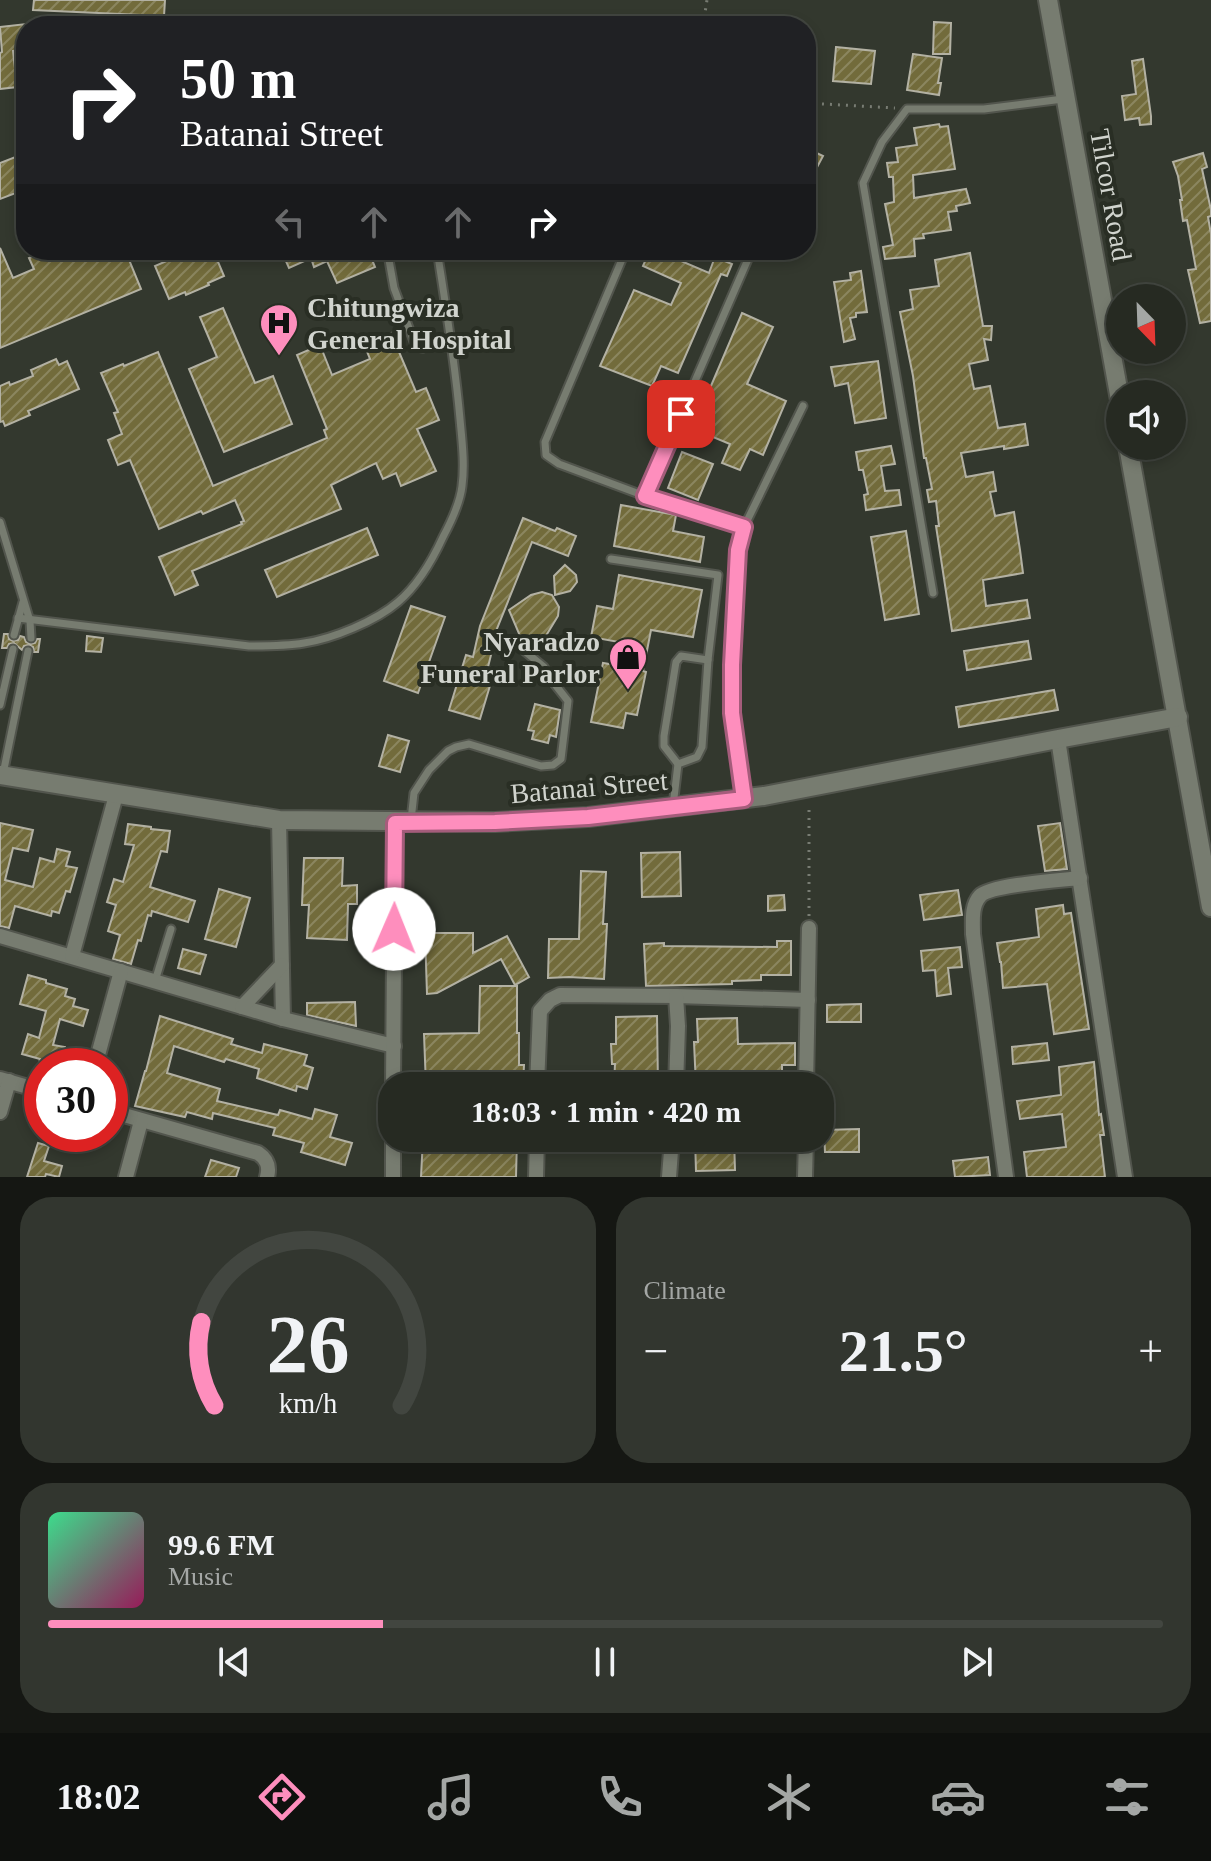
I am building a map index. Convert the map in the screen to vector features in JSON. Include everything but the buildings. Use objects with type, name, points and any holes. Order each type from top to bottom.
[{"type":"street","name":"Tilcor Road","points":[[1048,0],[1116,380]]},
{"type":"street","points":[[1131,460],[1211,907]]},
{"type":"street","name":"Batanai Street","points":[[1,775],[279,820],[542,820],[673,809],[744,799],[1178,717]]},
{"type":"street","points":[[1058,739],[1125,1177]]},
{"type":"street","points":[[72,956],[116,795]]},
{"type":"street","points":[[279,820],[283,1019]]},
{"type":"street","points":[[393,1072],[403,822]]},
{"type":"street","points":[[1006,1177],[973,934],[974,906],[978,897],[992,889],[1080,878]]},
{"type":"street","points":[[806,1072],[809,928]]},
{"type":"street","points":[[0,936],[283,1019],[394,1046]]},
{"type":"street","points":[[242,1007],[282,965]]},
{"type":"street","points":[[100,1048],[121,971]]},
{"type":"street","points":[[537,1072],[538,1020],[543,1006],[560,995],[808,1000]]},
{"type":"street","points":[[676,996],[677,1072]]},
{"type":"street","points":[[0,1112],[4,1080],[24,1086]]},
{"type":"street","points":[[128,1117],[258,1153],[266,1160],[269,1169],[267,1177]]},
{"type":"street","points":[[126,1177],[141,1121]]},
{"type":"street","points":[[393,1152],[393,1177]]},
{"type":"street","points":[[536,1177],[537,1152]]},
{"type":"street","points":[[669,1177],[671,1152]]},
{"type":"street","points":[[805,1177],[806,1152]]},
{"type":"lane","points":[[933,593],[863,183],[882,142],[907,109],[984,109],[1065,99]]},
{"type":"lane","points":[[389,260],[394,288],[416,347],[423,348],[451,338]]},
{"type":"lane","points":[[18,618],[249,646],[279,645],[331,637],[354,628],[397,603],[417,582],[436,553],[462,488],[463,457],[455,364],[439,260]]},
{"type":"lane","points":[[622,260],[545,442],[546,455],[559,464],[645,496],[744,527]]},
{"type":"lane","points":[[645,496],[748,260]]},
{"type":"lane","points":[[744,799],[732,713],[738,550],[744,527],[803,406]]},
{"type":"lane","points":[[0,522],[30,621],[31,638]]},
{"type":"lane","points":[[611,559],[718,575],[702,747],[697,757],[678,764]]},
{"type":"lane","points":[[14,635],[24,600]]},
{"type":"lane","points":[[0,705],[13,649]]},
{"type":"lane","points":[[403,822],[414,793],[429,770],[456,747],[469,744],[541,766],[553,765],[561,759],[568,701],[544,667],[522,649]]},
{"type":"lane","points":[[1,775],[28,651]]},
{"type":"lane","points":[[673,809],[678,764],[664,746],[664,736],[676,662],[681,656],[708,660]]},
{"type":"lane","points":[[155,981],[171,929]]},
{"type":"path","points":[[816,104],[907,109]]},
{"type":"path","points":[[809,788],[809,928]]},
{"type":"place","name":"Chitungwiza General Hospital","points":[[279,357]]},
{"type":"place","name":"Nyaradzo Funeral Parlor","points":[[628,691]]},
{"type":"route","points":[[394,929],[395,823],[588,817],[744,799],[732,713],[738,550],[744,527],[645,496],[681,414]]}]
